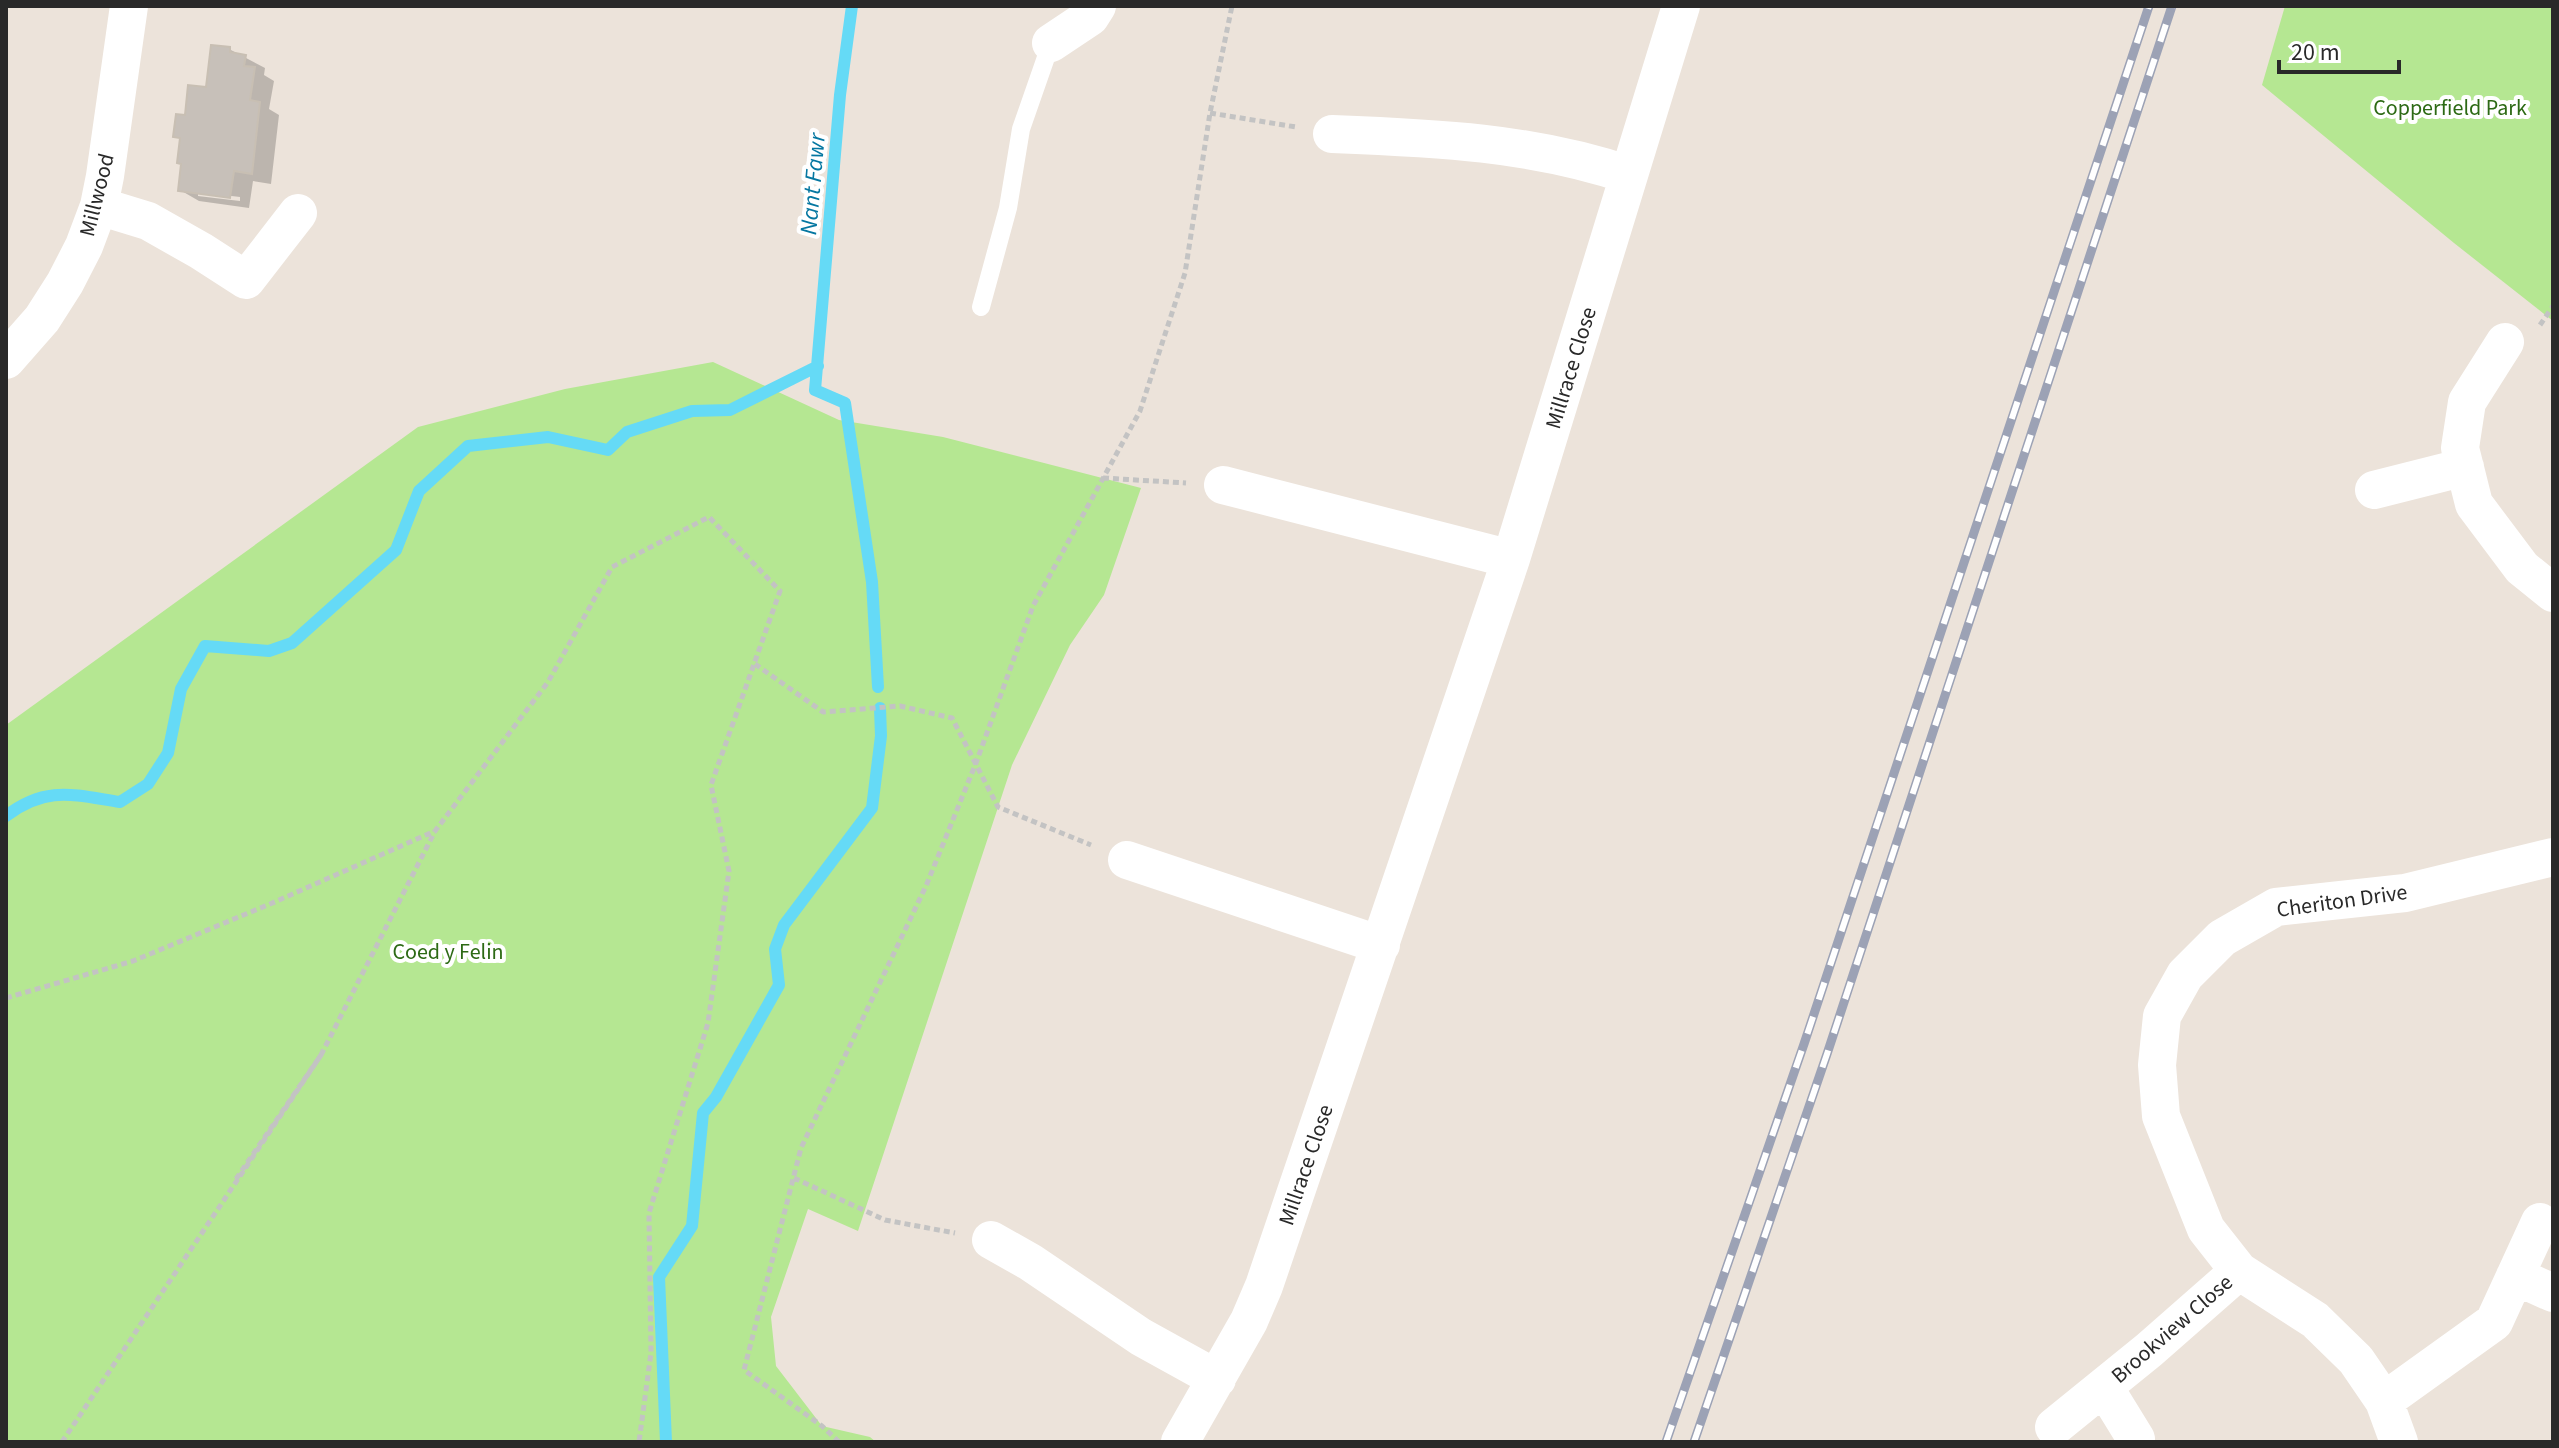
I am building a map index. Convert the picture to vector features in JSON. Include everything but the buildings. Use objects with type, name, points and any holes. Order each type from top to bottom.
[{"type":"street","name":"Millwood","points":[[6,360],[42,319],[65,283],[84,246],[99,206],[129,6]]},
{"type":"street","points":[[1051,43],[1090,17],[1097,6]]},
{"type":"street","name":"Millrace Close","points":[[1180,1442],[1249,1321],[1264,1286],[1511,559],[1681,6]]},
{"type":"street","points":[[1332,134],[1483,142],[1549,154],[1629,175]]},
{"type":"street","points":[[99,206],[148,221],[246,280],[298,213]]},
{"type":"street","points":[[2505,342],[2467,402],[2460,448],[2474,504],[2522,568],[2553,593]]},
{"type":"street","points":[[2374,490],[2465,467]]},
{"type":"street","points":[[1223,485],[1511,559]]},
{"type":"street","name":"Cheriton Drive","points":[[2399,1442],[2384,1401],[2356,1360],[2315,1320],[2239,1271],[2206,1229],[2161,1116],[2157,1065],[2162,1016],[2185,975],[2222,938],[2276,907],[2405,893],[2553,857]]},
{"type":"street","points":[[1127,860],[1381,945]]},
{"type":"street","points":[[2384,1401],[2494,1322],[2540,1222]]},
{"type":"street","points":[[991,1240],[1030,1262],[1141,1337],[1217,1379]]},
{"type":"street","name":"Brookview Close","points":[[2054,1427],[2239,1271]]},
{"type":"street","points":[[2515,1276],[2553,1293]]},
{"type":"street","name":"Brookview Close","points":[[2104,1387],[2136,1439]]},
{"type":"lane","points":[[981,307],[1008,208],[1021,129],[1051,43]]},
{"type":"path","points":[[839,1442],[822,1426],[744,1370],[801,1148],[926,886],[976,763],[1033,606],[1140,411],[1185,273],[1210,113],[1232,6]]},
{"type":"path","points":[[1210,113],[1332,134]]},
{"type":"path","points":[[1103,478],[1223,485]]},
{"type":"path","points":[[62,1442],[321,1055],[435,831],[548,682],[612,567],[709,517],[780,591],[711,785],[729,871],[708,1023],[649,1213],[651,1353],[639,1442]]},
{"type":"path","points":[[755,664],[823,712],[900,706],[952,718],[998,807],[1127,860]]},
{"type":"path","points":[[6,998],[133,961],[435,831]]},
{"type":"path","points":[[234,1182],[321,1055]]},
{"type":"path","points":[[794,1178],[885,1220],[991,1240]]},
{"type":"green space","name":"Copperfield Park","points":[[2285,6],[2553,6],[2553,321],[2262,85]]},
{"type":"green space","name":"Coed y Felin","points":[[713,362],[839,420],[943,437],[1141,488],[1104,595],[1070,645],[1012,765],[858,1231],[808,1209],[771,1317],[776,1366],[822,1426],[870,1437],[876,1442],[6,1442],[6,725],[418,427],[565,389]]},
{"type":"waterway","name":"Nant Fawr","points":[[852,6],[840,95],[815,390],[845,403],[872,582],[878,687]]},
{"type":"waterway","points":[[6,816],[20,806],[48,796],[74,795],[120,802],[148,784],[168,753],[181,689],[205,646],[269,651],[292,643],[396,550],[419,491],[468,446],[548,437],[608,450],[627,432],[692,411],[730,410],[818,366]]},
{"type":"waterway","points":[[666,1442],[659,1277],[692,1226],[703,1113],[716,1097],[779,985],[775,949],[784,925],[872,808],[881,736],[880,708]]},
{"type":"railway","points":[[1666,1442],[1804,1044],[2149,6]]},
{"type":"railway","points":[[1694,1442],[1827,1054],[2172,6]]}]
